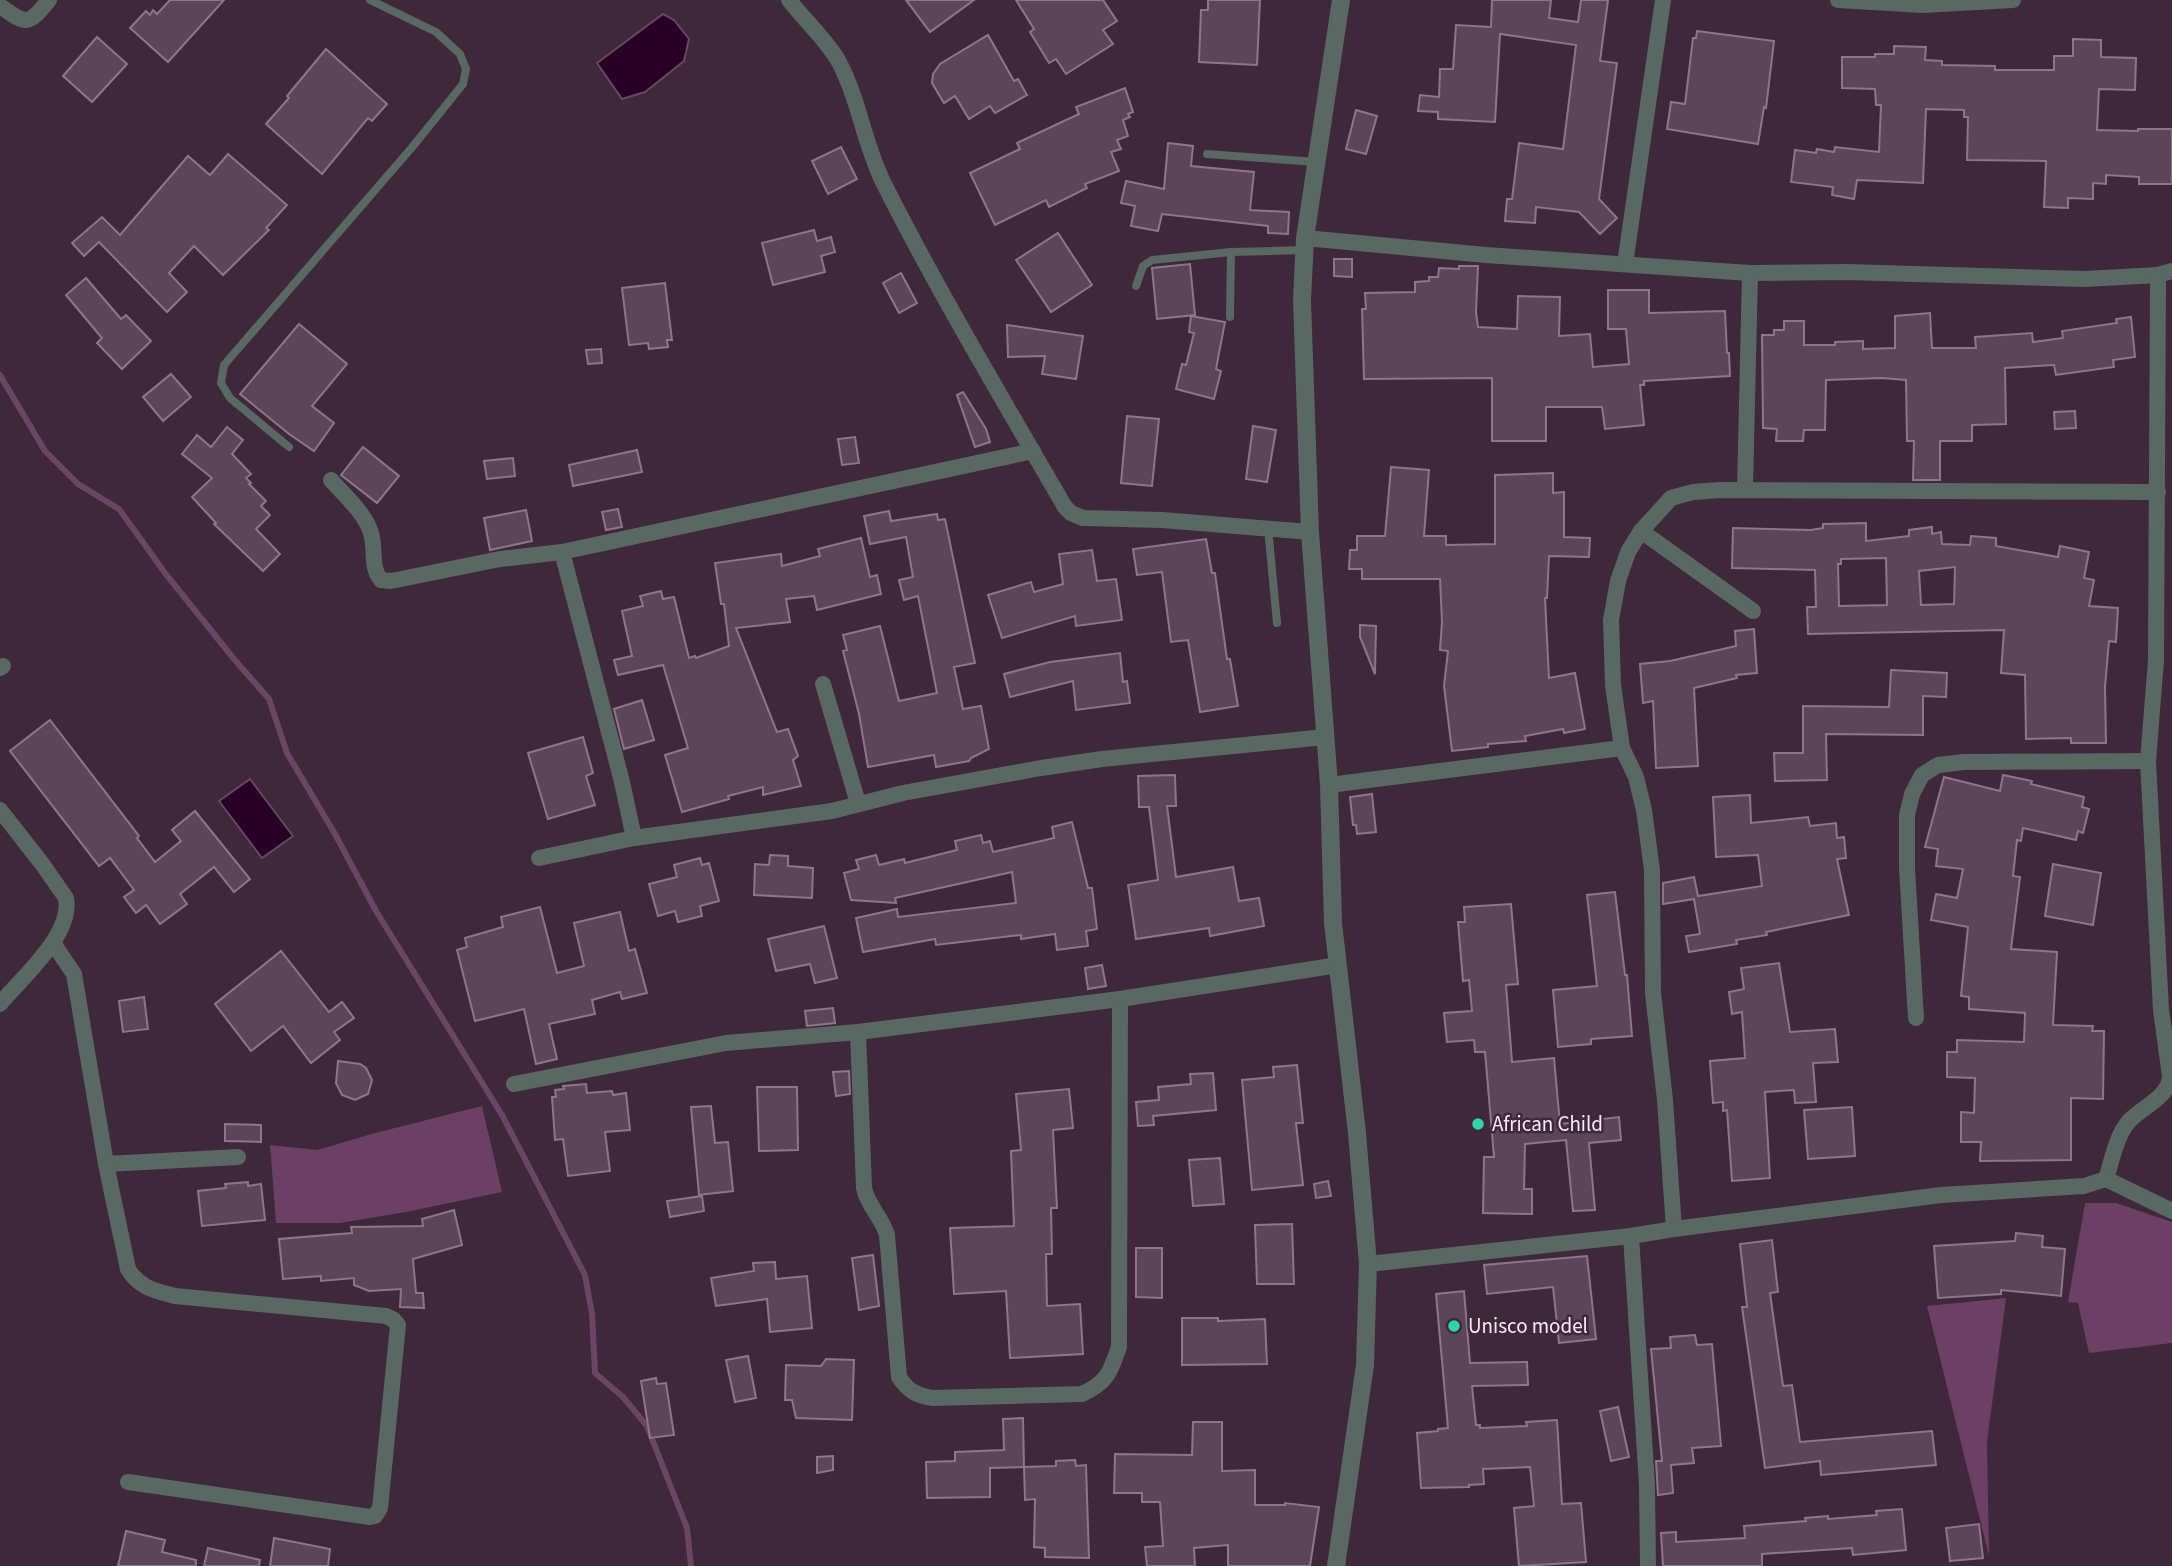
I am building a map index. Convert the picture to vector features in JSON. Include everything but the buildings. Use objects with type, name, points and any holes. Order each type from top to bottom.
[{"type":"street","points":[[0,6],[20,20],[28,22],[34,19],[49,0]]},
{"type":"street","points":[[789,0],[838,60],[881,179],[939,289],[1065,507],[1077,516],[1310,532]]},
{"type":"street","points":[[1336,1566],[1365,1365],[1368,1264],[1357,1133],[1333,923],[1329,785],[1310,532],[1303,351],[1305,244],[1341,0]]},
{"type":"street","points":[[1625,264],[1663,0]]},
{"type":"street","points":[[1838,0],[2013,0]]},
{"type":"street","points":[[1305,244],[1750,273],[1884,273],[2085,279],[2165,273],[2165,427],[2158,492],[2164,660],[2148,761],[2167,1010],[2169,1082],[2161,1094],[2128,1122],[2106,1179]]},
{"type":"street","points":[[1745,489],[1750,273]]},
{"type":"street","points":[[331,480],[362,516],[371,532],[375,573],[381,580],[391,581],[500,559],[562,552],[1032,451]]},
{"type":"street","points":[[1674,1229],[1665,1100],[1653,993],[1652,870],[1638,788],[1622,748],[1613,685],[1611,620],[1618,582],[1628,552],[1641,531],[1671,498],[1693,492],[1745,489],[2158,492]]},
{"type":"street","points":[[1641,531],[1753,611]]},
{"type":"street","points":[[562,552],[634,838]]},
{"type":"street","points":[[823,684],[858,803]]},
{"type":"street","points":[[539,858],[634,838],[832,811],[858,803],[1041,768],[1102,759],[1325,737]]},
{"type":"street","points":[[1329,785],[1622,748]]},
{"type":"street","points":[[1916,1018],[1907,869],[1907,815],[1912,794],[1922,775],[1938,765],[1964,761],[2148,761]]},
{"type":"street","points":[[0,810],[66,898],[66,916],[53,943],[0,1004]]},
{"type":"street","points":[[53,943],[74,974],[106,1164],[128,1269],[133,1278],[147,1288],[176,1296],[386,1316],[398,1325],[380,1508],[376,1516],[128,1482]]},
{"type":"street","points":[[513,1084],[726,1043],[858,1032],[1120,999],[1338,965]]},
{"type":"street","points":[[858,1032],[864,1188],[866,1199],[881,1219],[887,1235],[899,1377],[904,1386],[916,1395],[932,1398],[1082,1394],[1099,1386],[1109,1374],[1119,1347],[1120,999]]},
{"type":"street","points":[[106,1164],[238,1157]]},
{"type":"street","points":[[1368,1264],[1631,1236],[1941,1195],[2084,1186],[2106,1179],[2172,1211]]},
{"type":"street","points":[[1631,1236],[1647,1485],[1648,1566]]},
{"type":"lane","points":[[289,447],[230,398],[221,383],[224,365],[414,145],[463,84],[466,69],[460,54],[436,32],[370,0]]},
{"type":"lane","points":[[1207,154],[1316,162]]},
{"type":"lane","points":[[1136,286],[1139,273],[1146,262],[1305,244]]},
{"type":"lane","points":[[1230,317],[1231,252]]},
{"type":"lane","points":[[1268,528],[1278,623]]},
{"type":"shaded area","points":[[663,14],[674,20],[689,39],[684,61],[645,92],[622,99],[597,63]]},
{"type":"shaded area","points":[[250,779],[293,836],[262,858],[219,801]]},
{"type":"shaded area","points":[[482,1106],[502,1192],[340,1223],[276,1223],[270,1145],[317,1150]]},
{"type":"shaded area","points":[[2085,1203],[2116,1203],[2172,1222],[2172,1343],[2089,1353],[2078,1303],[2068,1302]]},
{"type":"shaded area","points":[[2006,1298],[1987,1442],[1989,1556],[1927,1306]]},
{"type":"waterway","points":[[0,375],[45,451],[78,484],[119,509],[165,573],[269,699],[287,753],[376,911],[502,1115],[585,1275],[592,1314],[595,1373],[623,1397],[647,1426],[687,1528],[691,1566]]},
{"type":"place","name":"African Child","points":[[1478,1124]]},
{"type":"place","name":"Unisco model","points":[[1454,1326]]}]
